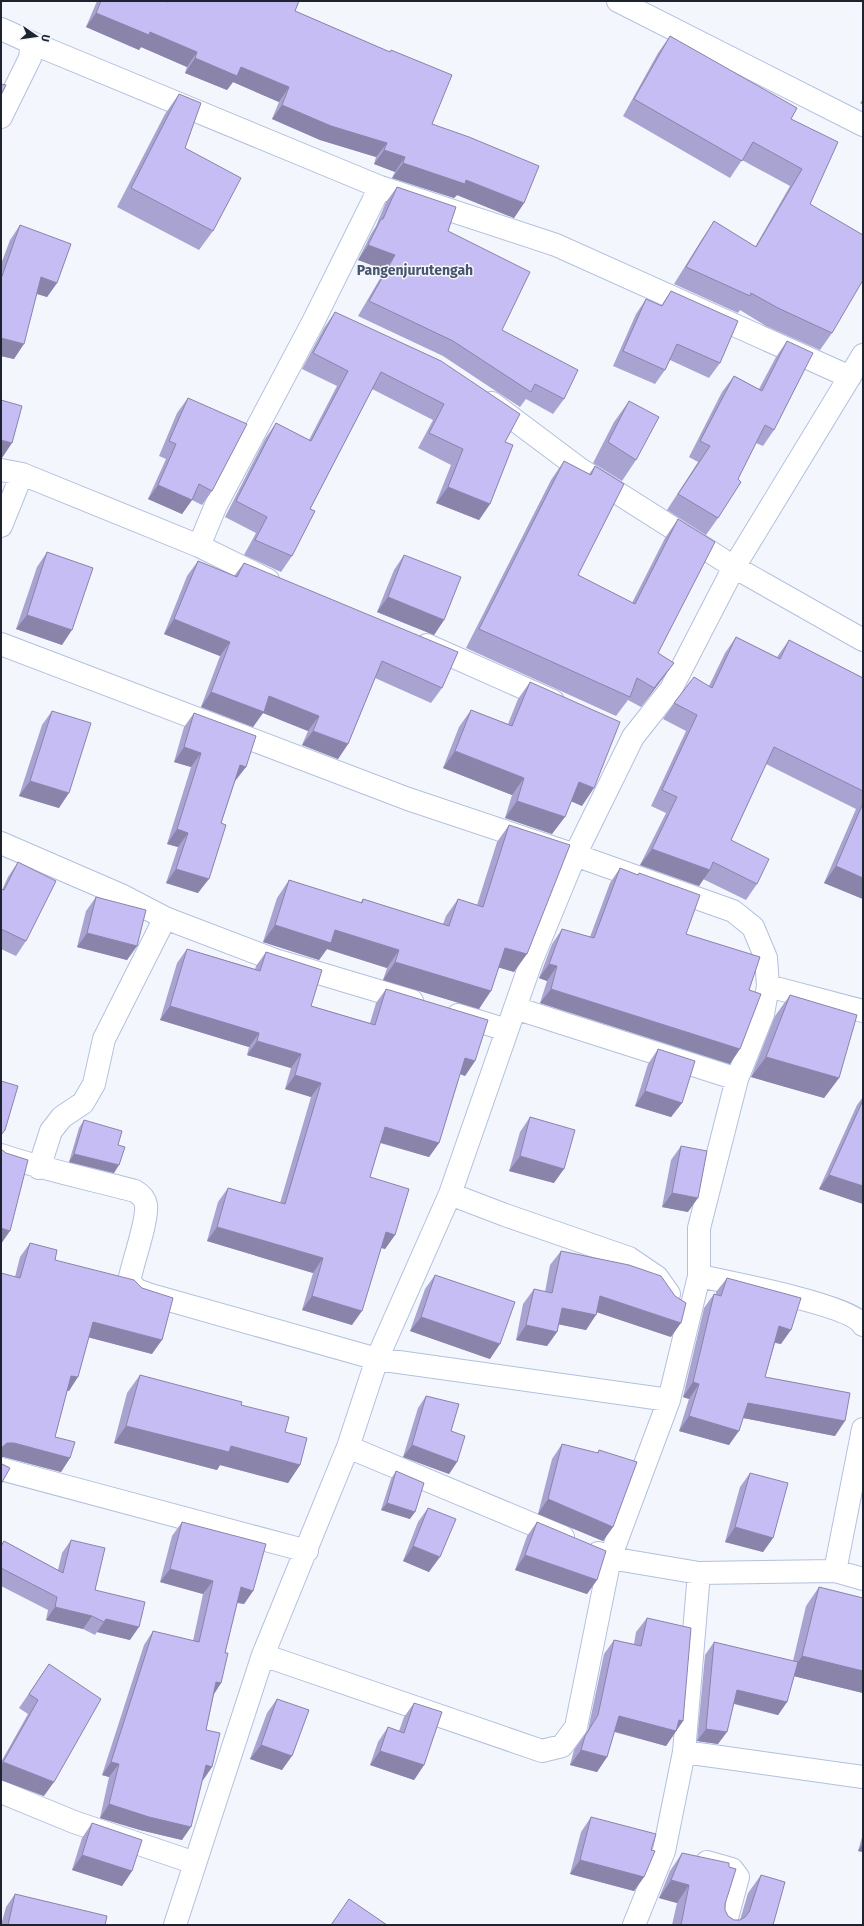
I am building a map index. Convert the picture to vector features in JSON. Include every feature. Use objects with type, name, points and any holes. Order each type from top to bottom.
[{"type":"street","points":[[618,1],[863,124]]},
{"type":"street","points":[[1,28],[32,43],[380,187],[556,245],[850,377]]},
{"type":"street","points":[[1,117],[30,58],[32,43]]},
{"type":"street","points":[[198,546],[216,505],[248,441],[318,311],[380,187]]},
{"type":"street","points":[[318,311],[339,320]]},
{"type":"street","points":[[175,1925],[263,1655],[307,1551],[348,1447],[376,1359],[450,1194],[531,962],[575,855],[633,736],[671,689],[734,567],[863,355]]},
{"type":"street","points":[[476,392],[509,414],[580,469],[734,567],[863,640]]},
{"type":"street","points":[[1,526],[11,472],[198,546],[253,574],[289,589]]},
{"type":"street","points":[[412,639],[569,708]]},
{"type":"street","points":[[1,644],[408,799],[575,855],[733,911],[753,927],[766,958],[768,986],[763,1014],[738,1080],[699,1228],[699,1276],[691,1311],[669,1400],[610,1558],[576,1727],[562,1746],[542,1751],[263,1655]]},
{"type":"street","points":[[612,727],[633,736]]},
{"type":"street","points":[[1,843],[121,895],[165,918],[275,960],[507,1030]]},
{"type":"street","points":[[39,1168],[51,1131],[62,1117],[83,1103],[94,1084],[104,1039],[165,918]]},
{"type":"street","points":[[768,986],[863,1011]]},
{"type":"street","points":[[515,1008],[738,1080]]},
{"type":"street","points":[[1,1155],[39,1168],[92,1179],[135,1191],[140,1194],[146,1204],[144,1220],[130,1281],[137,1290],[151,1296],[376,1359],[669,1400]]},
{"type":"street","points":[[450,1194],[505,1215],[630,1258],[657,1277],[676,1303],[691,1311]]},
{"type":"street","points":[[699,1276],[801,1299],[846,1313],[863,1326]]},
{"type":"street","points":[[835,1571],[863,1429]]},
{"type":"street","points":[[348,1447],[610,1558],[699,1573],[835,1571],[863,1579]]},
{"type":"street","points":[[1,1468],[307,1551]]},
{"type":"street","points":[[634,1925],[664,1851],[684,1752],[699,1573]]},
{"type":"street","points":[[684,1752],[863,1777]]},
{"type":"street","points":[[1,1792],[74,1822],[195,1863]]},
{"type":"street","points":[[664,1851],[732,1869],[737,1872],[738,1884],[725,1925]]},
{"type":"building","points":[[101,1],[299,1],[295,11],[390,52],[391,50],[452,75],[432,124],[469,137],[539,166],[524,203],[466,180],[465,184],[403,163],[405,157],[384,150],[387,143],[331,126],[282,105],[289,87],[241,67],[237,76],[195,58],[197,52],[150,32],[149,35],[96,13]]},
{"type":"building","points":[[670,36],[797,108],[791,119],[838,142],[810,204],[863,235],[863,280],[832,333],[778,308],[751,293],[750,296],[686,267],[714,221],[756,247],[802,169],[753,142],[742,161],[634,99]]},
{"type":"building","points":[[1,84],[6,85],[1,95]]},
{"type":"building","points":[[179,94],[201,103],[185,148],[241,178],[213,231],[131,188]]},
{"type":"building","points":[[397,187],[456,207],[448,231],[530,272],[502,330],[578,370],[564,399],[535,384],[531,392],[453,341],[369,301],[395,255],[368,245],[381,219],[383,219]]},
{"type":"building","points":[[20,225],[71,244],[57,283],[41,277],[24,344],[1,338],[1,279]]},
{"type":"building","points":[[671,291],[738,321],[720,363],[677,344],[665,370],[623,351],[646,299],[662,306]]},
{"type":"building","points":[[335,312],[441,361],[520,414],[505,442],[513,445],[490,504],[448,487],[463,449],[429,433],[444,404],[381,372],[310,509],[315,511],[292,556],[255,540],[267,517],[236,501],[276,423],[311,441],[348,371],[313,353]]},
{"type":"building","points":[[787,341],[813,353],[774,430],[765,425],[738,479],[741,482],[718,518],[678,494],[710,446],[700,441],[734,376],[762,391]]},
{"type":"building","points":[[188,398],[247,424],[212,491],[199,484],[192,500],[158,485],[176,444],[169,441]]},
{"type":"building","points":[[1,400],[22,406],[12,443],[1,440]]},
{"type":"building","points":[[629,401],[659,417],[636,460],[608,442]]},
{"type":"building","points":[[564,461],[591,475],[595,466],[624,484],[578,575],[635,604],[678,519],[715,542],[658,653],[674,663],[654,688],[637,678],[630,697],[479,629]]},
{"type":"building","points":[[47,552],[93,568],[72,630],[27,615]]},
{"type":"building","points":[[404,555],[461,577],[444,620],[388,597]]},
{"type":"building","points":[[198,561],[237,577],[244,563],[458,652],[442,688],[382,661],[348,744],[313,731],[319,716],[269,696],[264,712],[211,692],[230,642],[174,619]]},
{"type":"building","points":[[736,637],[780,659],[789,640],[863,678],[863,791],[774,747],[731,840],[769,859],[757,884],[713,862],[710,870],[652,849],[677,797],[662,790],[697,715],[674,703],[694,677],[712,688]]},
{"type":"building","points":[[530,682],[620,722],[594,788],[579,782],[565,817],[517,801],[524,778],[455,751],[471,710],[512,726]]},
{"type":"building","points":[[52,711],[91,723],[69,793],[30,781]]},
{"type":"building","points":[[194,713],[256,736],[246,767],[240,765],[221,823],[226,825],[209,879],[176,869],[188,833],[177,829],[201,753],[184,747]]},
{"type":"building","points":[[863,803],[863,878],[836,866]]},
{"type":"building","points":[[509,825],[570,845],[527,954],[505,948],[491,991],[395,962],[399,950],[335,930],[331,943],[275,925],[289,880],[362,903],[363,899],[449,926],[458,899],[483,907]]},
{"type":"building","points":[[18,862],[56,881],[26,941],[1,929],[1,889],[4,890]]},
{"type":"building","points":[[620,868],[638,875],[639,873],[700,895],[686,934],[760,957],[749,990],[761,994],[740,1049],[551,989],[557,966],[549,964],[562,929],[594,938]]},
{"type":"building","points":[[96,897],[146,910],[137,946],[87,933]]},
{"type":"building","points":[[187,949],[260,971],[266,952],[322,970],[311,1006],[375,1025],[386,989],[488,1020],[475,1061],[465,1058],[439,1143],[385,1127],[370,1177],[409,1189],[395,1235],[386,1232],[362,1311],[312,1296],[323,1258],[217,1227],[228,1188],[285,1204],[321,1083],[295,1075],[301,1054],[257,1041],[259,1033],[170,1006]]},
{"type":"building","points":[[790,995],[857,1015],[839,1078],[766,1057]]},
{"type":"building","points":[[658,1049],[695,1061],[682,1103],[645,1091]]},
{"type":"building","points":[[1,1081],[18,1086],[5,1130],[1,1135]]},
{"type":"building","points":[[863,1100],[863,1186],[829,1175]]},
{"type":"building","points":[[530,1117],[575,1130],[564,1169],[520,1156]]},
{"type":"building","points":[[84,1120],[122,1131],[118,1145],[125,1147],[119,1165],[74,1154]]},
{"type":"building","points":[[681,1146],[707,1151],[698,1198],[672,1193]]},
{"type":"building","points":[[1,1149],[6,1153],[28,1160],[10,1231],[1,1228]]},
{"type":"building","points":[[30,1243],[57,1250],[55,1260],[134,1280],[142,1288],[173,1298],[162,1340],[93,1322],[78,1377],[71,1376],[55,1437],[75,1442],[70,1458],[14,1443],[7,1443],[1,1448],[1,1273],[20,1278]]},
{"type":"building","points":[[561,1251],[629,1265],[661,1276],[675,1296],[686,1303],[681,1323],[600,1296],[596,1315],[562,1308],[557,1332],[526,1325],[534,1289],[552,1293]]},
{"type":"building","points":[[435,1275],[515,1302],[500,1344],[421,1317]]},
{"type":"building","points":[[727,1278],[801,1298],[791,1330],[779,1326],[765,1377],[850,1393],[845,1421],[748,1403],[739,1431],[689,1416],[699,1384],[693,1382],[714,1294],[721,1296]]},
{"type":"building","points":[[140,1375],[242,1402],[241,1405],[289,1417],[285,1432],[307,1438],[300,1465],[231,1446],[229,1452],[126,1426]]},
{"type":"building","points":[[426,1396],[459,1404],[451,1431],[465,1436],[457,1462],[412,1445]]},
{"type":"building","points":[[562,1444],[598,1453],[599,1450],[637,1462],[613,1527],[548,1499]]},
{"type":"building","points":[[1,1463],[10,1468],[1,1484]]},
{"type":"building","points":[[396,1471],[424,1483],[415,1512],[387,1503]]},
{"type":"building","points":[[750,1473],[788,1483],[773,1538],[735,1527]]},
{"type":"building","points":[[428,1508],[456,1519],[440,1557],[413,1546]]},
{"type":"building","points":[[182,1522],[266,1544],[253,1591],[241,1587],[225,1653],[228,1653],[221,1683],[216,1682],[206,1730],[220,1733],[212,1767],[206,1765],[191,1827],[149,1817],[109,1804],[119,1764],[111,1762],[153,1631],[199,1642],[213,1581],[170,1569]]},
{"type":"building","points":[[537,1522],[606,1551],[597,1580],[525,1555]]},
{"type":"building","points":[[71,1540],[105,1548],[95,1590],[145,1602],[139,1627],[106,1619],[104,1622],[92,1616],[55,1607],[57,1597],[1,1568],[1,1546],[4,1541],[63,1573]]},
{"type":"building","points":[[819,1587],[863,1598],[863,1671],[802,1656]]},
{"type":"building","points":[[647,1618],[691,1628],[683,1721],[679,1720],[676,1731],[619,1716],[607,1757],[581,1750],[585,1736],[598,1715],[614,1640],[641,1646]]},
{"type":"building","points":[[714,1642],[798,1662],[787,1702],[737,1690],[727,1732],[706,1729]]},
{"type":"building","points":[[49,1664],[101,1699],[54,1782],[3,1762],[38,1700],[29,1694]]},
{"type":"building","points":[[277,1699],[309,1710],[292,1756],[261,1745]]},
{"type":"building","points":[[414,1703],[442,1712],[424,1765],[380,1751],[388,1727],[404,1733]]},
{"type":"building","points":[[591,1817],[656,1834],[651,1850],[655,1851],[644,1877],[580,1860]]},
{"type":"building","points":[[92,1823],[142,1840],[132,1871],[82,1855]]},
{"type":"building","points":[[682,1853],[729,1863],[729,1867],[736,1869],[725,1904],[725,1910],[728,1916],[734,1920],[740,1920],[749,1912],[761,1875],[785,1882],[773,1925],[681,1925],[689,1885],[671,1880]]},
{"type":"building","points":[[15,1894],[107,1916],[105,1925],[8,1925]]},
{"type":"building","points":[[349,1899],[387,1925],[331,1925]]},
{"type":"district","name":"Pangenjurutengah","points":[[415,270]]}]
